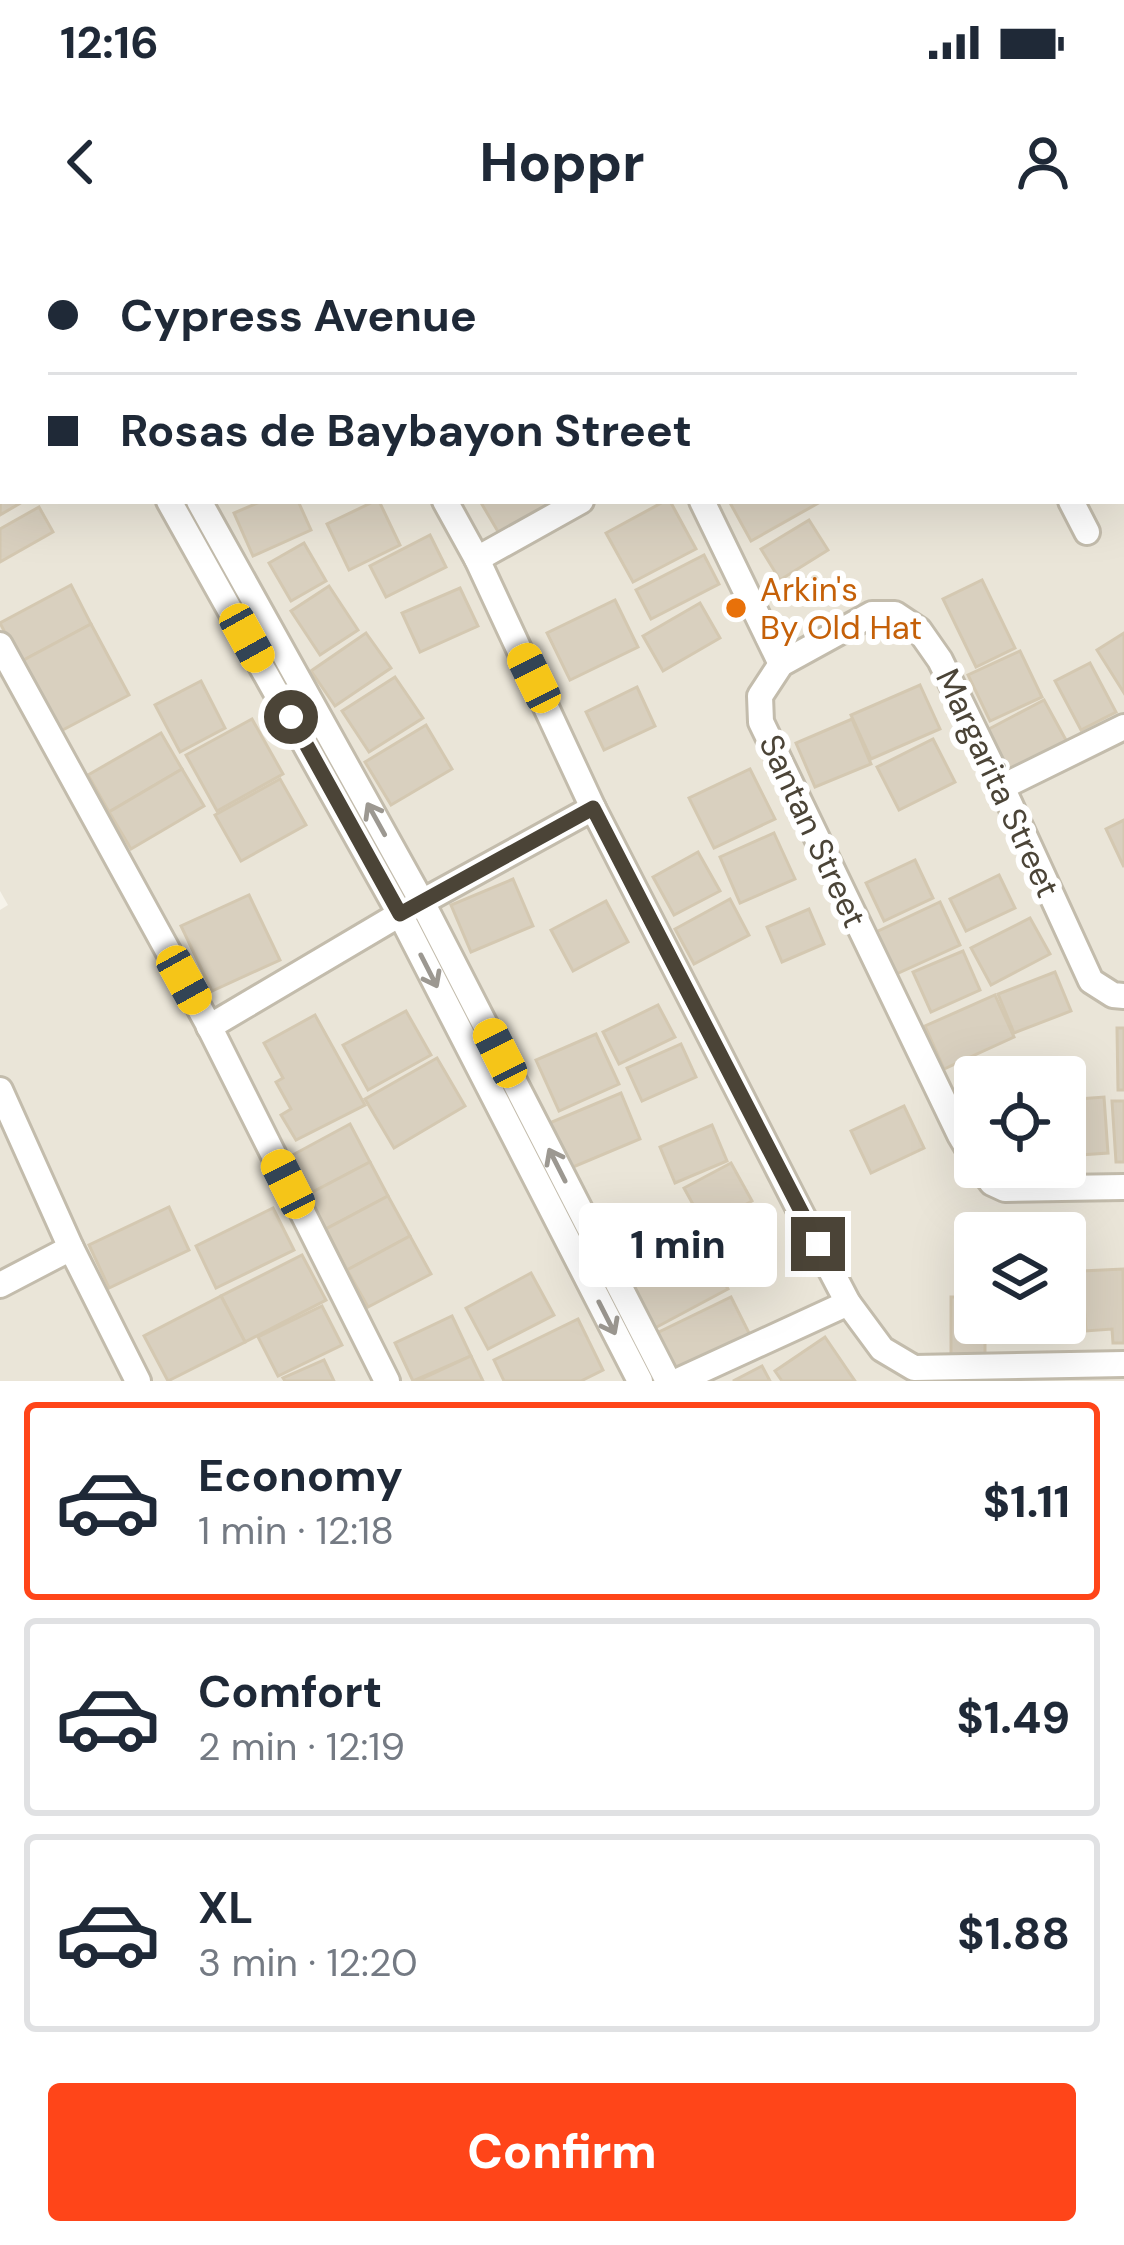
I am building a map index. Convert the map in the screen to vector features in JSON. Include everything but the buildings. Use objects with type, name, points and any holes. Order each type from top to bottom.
[{"type":"street","points":[[171,504],[411,908],[640,1381]]},
{"type":"street","points":[[201,504],[411,908],[668,1381]]},
{"type":"street","points":[[447,504],[593,808],[848,1304],[882,1349],[914,1369],[1124,1364]]},
{"type":"street","points":[[477,559],[576,504]]},
{"type":"street","points":[[703,504],[782,664]]},
{"type":"street","points":[[1073,504],[1087,532]]},
{"type":"street","name":"Margarita Street","points":[[782,664],[872,614],[895,614],[919,630],[940,660],[1002,787],[1090,981],[1124,996]]},
{"type":"street","points":[[0,645],[209,1027],[387,1381]]},
{"type":"street","name":"Santan Street","points":[[782,664],[760,695],[761,722],[954,1123]]},
{"type":"street","points":[[1002,787],[1124,727]]},
{"type":"street","points":[[209,1027],[593,808]]},
{"type":"street","points":[[0,1090],[138,1381]]},
{"type":"street","name":"Santan Street","points":[[1086,1187],[1124,1186]]},
{"type":"street","name":"Santan Street","points":[[1003,1188],[1045,1188]]},
{"type":"street","points":[[0,1285],[71,1248]]},
{"type":"street","points":[[678,1381],[848,1304]]},
{"type":"shaded area","points":[[0,504],[1124,504],[1124,1381],[0,1381],[0,910],[8,905],[0,891]]},
{"type":"place","name":"Arkin's By Old Hat","points":[[736,608]]},
{"type":"route","points":[[291,717],[400,914],[593,808],[818,1244]]}]
